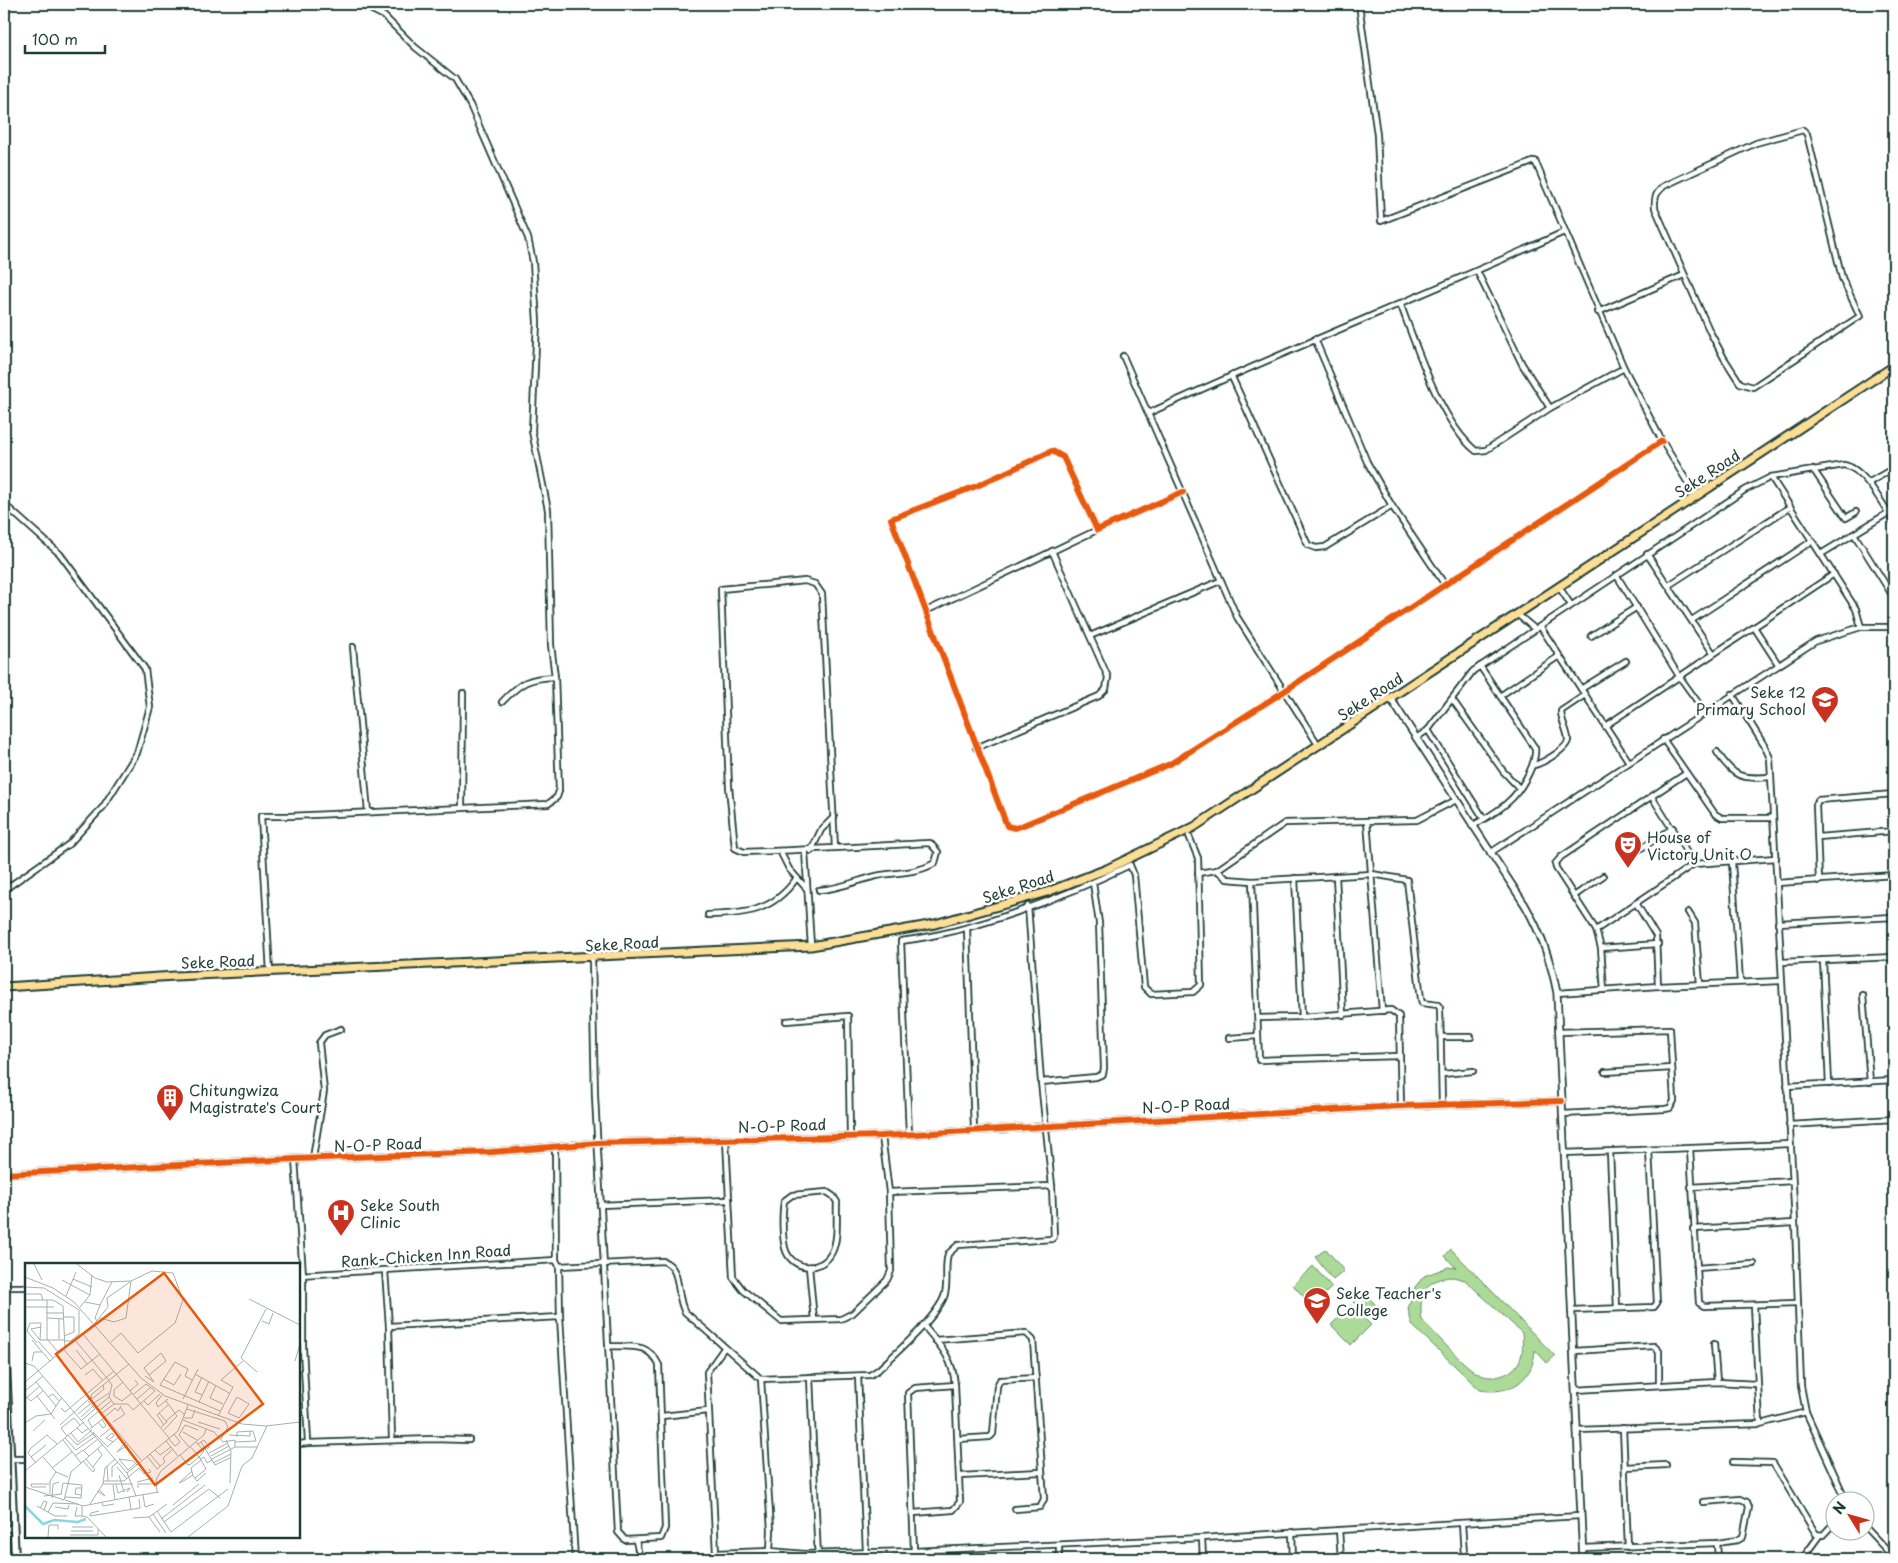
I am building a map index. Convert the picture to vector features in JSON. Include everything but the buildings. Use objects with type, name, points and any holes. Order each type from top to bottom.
[{"type":"main road","name":"Seke Road","points":[[4,987],[811,946],[935,924],[1047,892],[1095,874],[1194,827],[1894,366]]},
{"type":"main road","points":[[4,1321],[7,1439],[11,1460],[15,1559]]},
{"type":"street","points":[[270,972],[261,816],[548,804],[557,797],[559,791],[555,678],[551,645],[548,510],[532,431],[537,322],[528,238],[470,105],[455,79],[415,47],[384,16],[360,4]]},
{"type":"street","points":[[1359,4],[1377,135],[1381,221],[1536,161],[1598,312],[1624,368],[1662,441],[1696,496]]},
{"type":"street","points":[[1803,130],[1807,134],[1842,278],[1860,316],[1753,388],[1750,388],[1740,383],[1724,358],[1684,275],[1655,208],[1657,192],[1664,186],[1756,143],[1803,130]]},
{"type":"street","points":[[1149,413],[1231,375],[1477,271],[1564,232]]},
{"type":"street","points":[[1477,271],[1522,364],[1550,408]]},
{"type":"street","points":[[1598,312],[1684,275]]},
{"type":"street","points":[[1400,303],[1426,370],[1446,410],[1470,446],[1476,451],[1486,450],[1550,408],[1624,368]]},
{"type":"street","points":[[1315,339],[1367,462],[1392,506],[1445,585]]},
{"type":"street","points":[[1124,356],[1220,581],[1245,630],[1319,746]]},
{"type":"street","points":[[1231,375],[1308,545],[1316,548],[1324,546],[1392,506]]},
{"type":"street","points":[[1097,530],[1063,457],[1052,451],[979,486],[891,519],[1004,823],[1015,828],[1170,764],[1283,692],[1662,441]]},
{"type":"street","points":[[1416,738],[1428,730],[1469,674],[1745,490],[1771,477],[1813,469],[1849,466],[1868,484],[1894,522]]},
{"type":"street","points":[[1868,484],[1894,468]]},
{"type":"street","points":[[1813,469],[1846,518],[1856,512]]},
{"type":"street","points":[[1771,477],[1856,610],[1861,626]]},
{"type":"street","points":[[926,611],[1097,530],[1183,492]]},
{"type":"street","points":[[4,504],[60,554],[145,669],[150,707],[148,720],[137,753],[103,807],[69,844],[4,890]]},
{"type":"street","points":[[1669,585],[1790,507]]},
{"type":"street","points":[[1821,554],[1888,512]]},
{"type":"street","points":[[1854,534],[1894,598]]},
{"type":"street","points":[[1692,620],[1812,541]]},
{"type":"street","points":[[976,748],[1099,696],[1106,689],[1108,677],[1052,551]]},
{"type":"street","points":[[1647,554],[1713,654]]},
{"type":"street","points":[[1605,726],[1834,574]]},
{"type":"street","points":[[1617,576],[1679,676],[1705,712]]},
{"type":"street","points":[[819,890],[846,886],[879,876],[924,869],[935,863],[938,858],[935,846],[930,843],[808,851],[740,852],[734,844],[729,786],[721,589],[805,581],[815,584],[822,594],[835,848]]},
{"type":"street","points":[[1090,636],[1220,581]]},
{"type":"street","points":[[1559,587],[1571,605]]},
{"type":"street","points":[[1591,636],[1637,607]]},
{"type":"street","points":[[1517,614],[1535,629]]},
{"type":"street","points":[[1540,626],[1629,762]]},
{"type":"street","points":[[1490,853],[1816,641],[1861,626],[1894,627]]},
{"type":"street","points":[[1754,627],[1778,664]]},
{"type":"street","points":[[354,648],[368,812]]},
{"type":"street","points":[[1500,696],[1559,656]]},
{"type":"street","points":[[1581,689],[1626,661]]},
{"type":"street","points":[[1472,826],[1509,802],[1534,765],[1535,748],[1480,666]]},
{"type":"street","points":[[502,702],[525,682],[534,678],[555,678]]},
{"type":"street","points":[[462,808],[463,693]]},
{"type":"street","points":[[1732,694],[1768,752],[1776,858],[1801,1386],[1806,1412],[1841,1490]]},
{"type":"street","points":[[1534,765],[1540,764],[1566,745],[1568,740],[1561,711],[1584,695]]},
{"type":"street","points":[[1391,698],[1536,925],[1548,954],[1557,993],[1583,1559]]},
{"type":"street","points":[[1452,698],[1503,772],[1519,788]]},
{"type":"street","points":[[1428,730],[1484,819]]},
{"type":"street","points":[[1663,739],[1709,809],[1722,818],[1773,818]]},
{"type":"street","points":[[1718,752],[1730,770],[1742,778],[1771,777]]},
{"type":"street","points":[[1604,990],[1602,948],[1596,930],[1556,868],[1557,860],[1685,774]]},
{"type":"street","points":[[1819,880],[1816,805],[1820,798],[1894,794]]},
{"type":"street","points":[[1652,797],[1694,864]]},
{"type":"street","points":[[1198,873],[1217,870],[1285,823],[1417,820],[1456,800]]},
{"type":"street","points":[[811,946],[807,889],[808,851],[821,830],[834,818]]},
{"type":"street","points":[[1367,821],[1382,1011]]},
{"type":"street","points":[[1640,849],[1673,828]]},
{"type":"street","points":[[1818,837],[1894,831]]},
{"type":"street","points":[[909,1134],[901,941],[967,928],[1093,883],[1130,865],[1134,875],[1144,987],[1151,994],[1193,992],[1201,985],[1198,858],[1189,836]]},
{"type":"street","points":[[780,851],[796,880],[807,889]]},
{"type":"street","points":[[1596,930],[1694,864],[1776,858]]},
{"type":"street","points":[[1732,862],[1740,982]]},
{"type":"street","points":[[1217,870],[1227,879],[1252,881],[1372,874],[1403,878],[1408,883],[1422,1003],[1438,1005],[1440,1008],[1443,1074],[1442,1104]]},
{"type":"street","points":[[1777,883],[1894,875]]},
{"type":"street","points":[[1336,876],[1343,1015]]},
{"type":"street","points":[[1574,896],[1603,876]]},
{"type":"street","points":[[1295,878],[1302,1018]]},
{"type":"street","points":[[708,915],[734,914],[765,907],[776,901],[796,880]]},
{"type":"street","points":[[1252,881],[1260,1060],[1400,1056]]},
{"type":"street","points":[[1041,1082],[1096,1077],[1102,1074],[1104,1068],[1099,923],[1093,883]]},
{"type":"street","points":[[1636,903],[1654,932],[1658,944],[1658,986]]},
{"type":"street","points":[[559,1266],[663,1261],[668,1263],[675,1271],[679,1299],[685,1312],[724,1348],[761,1378],[858,1376],[870,1375],[878,1370],[922,1325],[944,1297],[948,1254],[958,1245],[1052,1239],[1054,1237],[1052,1186],[1041,1082],[1028,906]]},
{"type":"street","points":[[1688,912],[1695,922],[1700,984]]},
{"type":"street","points":[[1778,922],[1894,917]]},
{"type":"street","points":[[967,928],[974,1130]]},
{"type":"street","points":[[1602,948],[1658,944]]},
{"type":"street","points":[[1781,962],[1894,956]]},
{"type":"street","points":[[592,958],[600,1205],[610,1346],[618,1532],[625,1540],[662,1538],[665,1533],[659,1365],[653,1354],[643,1347],[610,1346]]},
{"type":"street","points":[[1823,960],[1829,1084]]},
{"type":"street","points":[[1557,993],[1658,986],[1781,981]]},
{"type":"street","points":[[1863,995],[1870,1082]]},
{"type":"street","points":[[1258,1018],[1302,1018],[1391,1010],[1399,1016],[1401,1106]]},
{"type":"street","points":[[786,1021],[848,1016],[850,1135]]},
{"type":"street","points":[[313,1158],[324,1091],[319,1042],[325,1035],[341,1029]]},
{"type":"street","points":[[1559,1032],[1670,1029],[1674,1101],[1670,1108],[1562,1114]]},
{"type":"street","points":[[1229,1038],[1258,1036]]},
{"type":"street","points":[[1442,1037],[1471,1037]]},
{"type":"street","points":[[1604,1072],[1672,1068]]},
{"type":"street","points":[[1443,1074],[1473,1071]]},
{"type":"street","points":[[1787,1086],[1894,1080]]},
{"type":"street","name":"N-O-P Road","points":[[4,1174],[313,1158],[492,1152],[598,1143],[850,1135],[882,1136],[1401,1106],[1562,1101]]},
{"type":"street","points":[[1789,1125],[1894,1119]]},
{"type":"street","points":[[726,1140],[732,1271],[737,1284],[780,1321],[841,1319],[850,1316],[887,1280],[891,1266],[889,1192],[882,1136]]},
{"type":"street","points":[[1564,1153],[1790,1144]]},
{"type":"street","points":[[555,1147],[556,1260],[559,1266],[560,1317],[575,1559]]},
{"type":"street","points":[[1690,1149],[1698,1301],[1701,1306],[1798,1302]]},
{"type":"street","points":[[1571,1310],[1654,1307],[1658,1300],[1650,1150]]},
{"type":"street","points":[[1610,1152],[1617,1308]]},
{"type":"street","points":[[295,1159],[301,1275],[301,1347],[308,1444]]},
{"type":"street","points":[[1691,1187],[1792,1181]]},
{"type":"street","points":[[889,1192],[1052,1186]]},
{"type":"street","points":[[827,1192],[833,1196],[836,1202],[834,1246],[826,1261],[809,1268],[794,1260],[785,1248],[784,1201],[792,1196],[827,1192]]},
{"type":"street","points":[[600,1205],[728,1200]]},
{"type":"street","points":[[1693,1229],[1794,1223]]},
{"type":"street","name":"Rank-Chicken Inn Road","points":[[301,1275],[556,1260]]},
{"type":"street","points":[[1696,1268],[1754,1264]]},
{"type":"street","points":[[809,1268],[814,1320]]},
{"type":"street","points":[[385,1271],[389,1326],[392,1440]]},
{"type":"street","points":[[4,1287],[25,1286]]},
{"type":"street","points":[[1754,1305],[1760,1424]]},
{"type":"street","points":[[389,1326],[560,1317]]},
{"type":"street","points":[[913,1513],[948,1511],[956,1509],[960,1502],[961,1476],[954,1368],[922,1325]]},
{"type":"street","points":[[935,1340],[1026,1333],[1034,1344],[1044,1499],[1042,1506],[1015,1509]]},
{"type":"street","points":[[1714,1344],[1716,1382]]},
{"type":"street","points":[[1574,1351],[1654,1346],[1659,1351],[1659,1385]]},
{"type":"street","points":[[724,1348],[708,1372],[708,1411],[716,1552],[805,1554],[866,1550],[1059,1545],[1580,1516]]},
{"type":"street","points":[[858,1376],[866,1550]]},
{"type":"street","points":[[810,1377],[818,1559]]},
{"type":"street","points":[[761,1378],[771,1530],[770,1552]]},
{"type":"street","points":[[958,1439],[992,1436],[996,1386],[1000,1380],[1036,1378]]},
{"type":"street","points":[[1575,1390],[1716,1382],[1757,1384]]},
{"type":"street","points":[[915,1559],[908,1393],[915,1388],[956,1385]]},
{"type":"street","points":[[662,1416],[708,1411]]},
{"type":"street","points":[[1577,1430],[1760,1424],[1806,1412]]},
{"type":"street","points":[[1623,1428],[1628,1547]]},
{"type":"street","points":[[300,1444],[392,1440],[469,1440]]},
{"type":"street","points":[[11,1460],[25,1458]]},
{"type":"street","points":[[1733,1462],[1773,1463],[1813,1531],[1819,1536]]},
{"type":"street","points":[[1625,1467],[1666,1465]]},
{"type":"street","points":[[961,1476],[1042,1472]]},
{"type":"street","points":[[1583,1548],[1717,1543],[1738,1540],[1743,1537],[1749,1507],[1747,1502],[1741,1499],[1703,1502]]},
{"type":"street","points":[[1458,1559],[1464,1555],[1462,1523]]},
{"type":"street","points":[[4,1529],[13,1528]]},
{"type":"street","points":[[1339,1530],[1341,1559]]},
{"type":"street","points":[[1292,1532],[1293,1559]]},
{"type":"street","points":[[1802,1559],[1819,1536],[1826,1532]]},
{"type":"street","points":[[1202,1538],[1203,1559]]},
{"type":"street","points":[[636,1540],[640,1559]]},
{"type":"street","points":[[1876,1540],[1891,1558]]},
{"type":"street","points":[[1717,1543],[1718,1559]]},
{"type":"street","points":[[1059,1545],[1060,1559]]},
{"type":"green space","points":[[1326,1249],[1344,1271],[1333,1280],[1315,1257]]},
{"type":"green space","points":[[1451,1249],[1555,1356],[1547,1363],[1535,1350],[1530,1370],[1518,1384],[1501,1390],[1480,1390],[1412,1325],[1408,1309],[1415,1287],[1424,1276],[1448,1267],[1456,1268],[1445,1256]],"holes":[[[1453,1277],[1465,1280],[1522,1333],[1520,1359],[1515,1367],[1504,1375],[1488,1377],[1474,1371],[1422,1320],[1421,1302],[1430,1284],[1444,1278]]]},
{"type":"green space","points":[[1313,1266],[1332,1287],[1312,1306],[1293,1285]]},
{"type":"green space","points":[[1364,1293],[1384,1313],[1374,1323],[1354,1302]]},
{"type":"green space","points":[[1351,1305],[1371,1325],[1351,1345],[1331,1325]]},
{"type":"cycle path","points":[[1183,492],[1097,530],[1063,457],[1052,451],[979,485],[891,519],[1007,826],[1015,828],[1021,826],[1170,764],[1283,692],[1662,441]]},
{"type":"cycle path","points":[[4,1174],[295,1159],[492,1152],[598,1143],[882,1136],[1401,1106],[1562,1101]]},
{"type":"place","name":"Seke 12 Primary School","points":[[1825,724]]},
{"type":"place","name":"House of Victory Unit O","points":[[1628,869]]},
{"type":"place","name":"Chitungwiza Magistrate's Court","points":[[170,1122]]},
{"type":"place","name":"Seke South Clinic","points":[[341,1237]]},
{"type":"place","name":"Seke Teacher's College","points":[[1317,1325]]}]
